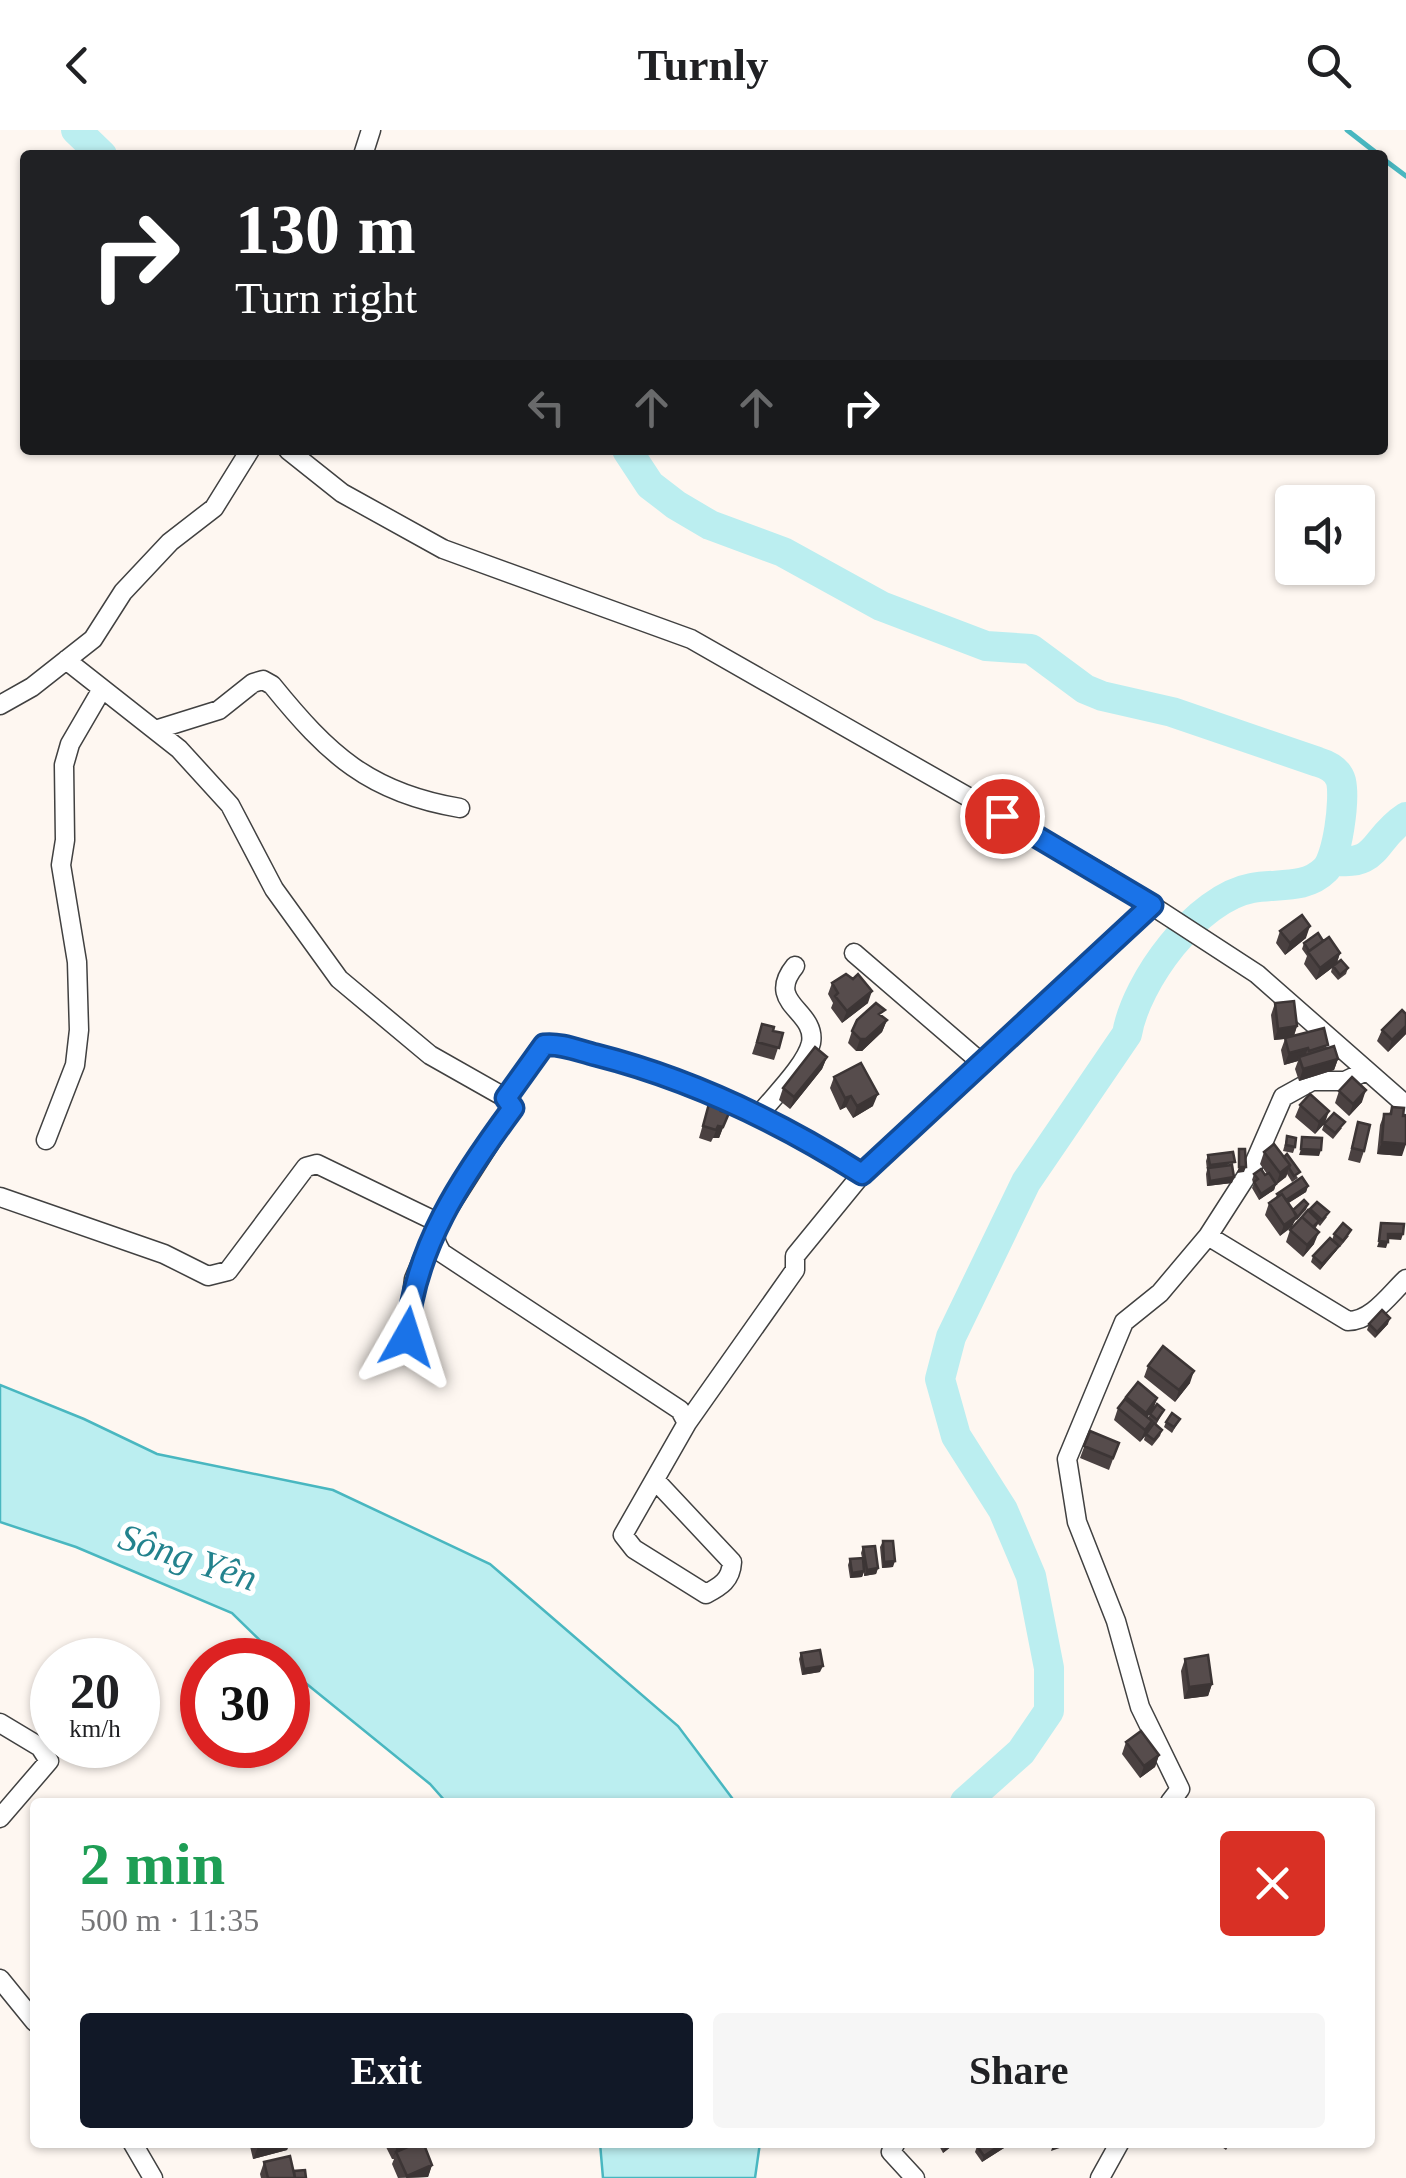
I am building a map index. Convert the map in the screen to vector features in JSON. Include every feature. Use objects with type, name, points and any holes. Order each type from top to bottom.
[{"type":"street","points":[[0,706],[32,687],[93,639],[123,592],[170,542],[214,508],[247,455]]},
{"type":"street","points":[[294,455],[342,492],[443,549],[692,640],[1105,875],[1257,974],[1406,1105]]},
{"type":"street","points":[[66,660],[179,748],[230,805],[274,889],[339,979],[430,1055],[506,1098],[513,1108],[437,1228],[414,1279],[407,1337]]},
{"type":"street","points":[[155,730],[220,710],[253,683],[263,680],[272,685],[322,743],[356,770],[404,796],[460,808]]},
{"type":"street","points":[[46,1140],[75,1066],[79,1030],[78,962],[62,865],[64,765],[70,744],[102,689]]},
{"type":"street","points":[[654,1480],[732,1562],[731,1574],[721,1586],[706,1594],[634,1549],[623,1535],[654,1480],[687,1423],[795,1270],[795,1256],[862,1174],[1159,910]]},
{"type":"street","points":[[854,953],[983,1064]]},
{"type":"street","points":[[759,1115],[804,1059],[812,1041],[808,1024],[785,992],[786,980],[795,966]]},
{"type":"street","points":[[506,1098],[540,1048],[555,1044],[613,1059],[759,1115],[862,1174]]},
{"type":"street","points":[[1173,1798],[1180,1789],[1140,1707],[1116,1622],[1077,1522],[1066,1459],[1124,1322],[1160,1293],[1208,1236],[1248,1176],[1283,1098],[1312,1081],[1345,1080],[1366,1071]]},
{"type":"street","points":[[0,1198],[164,1254],[208,1276],[228,1271],[306,1167],[317,1164],[437,1228]]},
{"type":"street","points":[[437,1228],[436,1243],[442,1253],[680,1410],[687,1423]]},
{"type":"street","points":[[1208,1236],[1348,1321],[1359,1321],[1376,1310],[1406,1279]]},
{"type":"street","points":[[0,1723],[40,1747],[50,1762],[0,1818]]},
{"type":"street","points":[[0,1979],[30,2016]]},
{"type":"street","points":[[136,2148],[153,2178]]},
{"type":"street","points":[[893,2148],[891,2152],[916,2178]]},
{"type":"street","points":[[1100,2178],[1117,2148]]},
{"type":"water","name":"Sông Yên","points":[[0,1385],[157,1454],[333,1490],[490,1564],[678,1726],[732,1798],[442,1798],[310,1687],[310,1638],[258,1638],[232,1613],[76,1547],[0,1522]]},
{"type":"water","points":[[600,2148],[759,2148],[755,2178],[603,2178]]},
{"type":"building","points":[[1302,915],[1310,926],[1290,943],[1280,931]]},
{"type":"building","points":[[1318,933],[1323,941],[1309,951],[1304,943]]},
{"type":"building","points":[[1329,937],[1340,953],[1320,968],[1308,952]]},
{"type":"building","points":[[1341,960],[1348,968],[1340,975],[1333,966]]},
{"type":"building","points":[[846,974],[853,979],[858,974],[872,991],[847,1011],[835,996],[838,993],[832,983]]},
{"type":"building","points":[[1294,1001],[1297,1026],[1278,1029],[1275,1003]]},
{"type":"building","points":[[876,1003],[885,1010],[879,1014],[887,1020],[866,1039],[860,1039],[852,1031],[857,1020]]},
{"type":"building","points":[[1402,1010],[1406,1026],[1392,1040],[1382,1030]]},
{"type":"building","points":[[762,1024],[783,1033],[779,1048],[757,1042]]},
{"type":"building","points":[[1324,1028],[1328,1045],[1289,1053],[1285,1038]]},
{"type":"building","points":[[1334,1046],[1338,1059],[1303,1069],[1299,1057]]},
{"type":"building","points":[[815,1047],[827,1057],[794,1097],[783,1088]]},
{"type":"building","points":[[861,1063],[878,1094],[857,1106],[851,1096],[845,1098],[834,1077]]},
{"type":"building","points":[[1352,1077],[1366,1090],[1353,1104],[1339,1091]]},
{"type":"building","points":[[1310,1094],[1329,1111],[1319,1122],[1300,1105]]},
{"type":"building","points":[[710,1100],[723,1105],[721,1111],[729,1113],[723,1127],[716,1130],[703,1126]]},
{"type":"building","points":[[1392,1107],[1404,1108],[1406,1144],[1382,1142],[1384,1114],[1391,1114]]},
{"type":"building","points":[[1334,1113],[1345,1122],[1335,1133],[1324,1124]]},
{"type":"building","points":[[1358,1122],[1370,1125],[1364,1151],[1352,1148]]},
{"type":"building","points":[[1287,1136],[1296,1138],[1295,1147],[1286,1145]]},
{"type":"building","points":[[1302,1137],[1322,1138],[1321,1150],[1301,1149]]},
{"type":"building","points":[[1274,1144],[1290,1165],[1280,1173],[1264,1152]]},
{"type":"building","points":[[1239,1149],[1245,1149],[1246,1167],[1239,1167]]},
{"type":"building","points":[[1233,1152],[1235,1162],[1210,1165],[1208,1155]]},
{"type":"building","points":[[1287,1154],[1300,1172],[1294,1176],[1284,1157]]},
{"type":"building","points":[[1232,1165],[1234,1177],[1210,1181],[1208,1168]]},
{"type":"building","points":[[1261,1169],[1276,1184],[1261,1194],[1254,1174]]},
{"type":"building","points":[[1302,1177],[1308,1186],[1286,1200],[1277,1194]]},
{"type":"building","points":[[1282,1194],[1297,1216],[1284,1225],[1269,1203]]},
{"type":"building","points":[[1304,1200],[1308,1204],[1297,1218],[1293,1210]]},
{"type":"building","points":[[1317,1202],[1329,1212],[1322,1220],[1310,1209]]},
{"type":"building","points":[[1308,1210],[1319,1221],[1313,1227],[1300,1219]]},
{"type":"building","points":[[1302,1217],[1319,1232],[1307,1245],[1290,1230]]},
{"type":"building","points":[[1343,1223],[1351,1230],[1343,1241],[1334,1234]]},
{"type":"building","points":[[1381,1223],[1404,1224],[1403,1234],[1388,1234],[1388,1242],[1379,1241]]},
{"type":"building","points":[[1330,1238],[1339,1246],[1322,1264],[1313,1256]]},
{"type":"building","points":[[1382,1310],[1390,1318],[1377,1332],[1369,1324]]},
{"type":"building","points":[[1163,1346],[1194,1371],[1179,1390],[1148,1366]]},
{"type":"building","points":[[1138,1382],[1157,1398],[1146,1413],[1126,1397]]},
{"type":"building","points":[[1125,1399],[1152,1421],[1145,1430],[1118,1408]]},
{"type":"building","points":[[1157,1404],[1164,1410],[1157,1420],[1150,1414]]},
{"type":"building","points":[[1172,1413],[1180,1419],[1174,1427],[1166,1422]]},
{"type":"building","points":[[1154,1423],[1162,1430],[1154,1440],[1146,1434]]},
{"type":"building","points":[[1090,1431],[1119,1443],[1113,1458],[1084,1446]]},
{"type":"building","points":[[883,1541],[893,1541],[895,1561],[884,1562]]},
{"type":"building","points":[[875,1546],[878,1568],[867,1570],[863,1547]]},
{"type":"building","points":[[863,1558],[864,1571],[852,1573],[850,1559]]},
{"type":"building","points":[[820,1650],[823,1666],[804,1669],[801,1653]]},
{"type":"building","points":[[1208,1655],[1212,1684],[1189,1687],[1185,1659]]},
{"type":"building","points":[[1141,1731],[1159,1755],[1144,1766],[1126,1742]]},
{"type":"building","points":[[425,2148],[432,2165],[407,2176],[396,2152]]},
{"type":"building","points":[[978,2148],[996,2148],[984,2156]]},
{"type":"building","points":[[290,2156],[295,2178],[268,2178],[264,2162]]},
{"type":"building","points":[[305,2170],[306,2178],[295,2178],[294,2171]]},
{"type":"waterway","points":[[76,130],[97,150]]},
{"type":"waterway","points":[[1347,130],[1373,150]]},
{"type":"waterway","points":[[1388,162],[1406,176]]},
{"type":"waterway","points":[[630,455],[650,485],[676,505],[710,525],[783,552],[881,606],[986,646],[1031,649],[1085,689],[1172,712],[1322,763],[1335,771],[1341,781],[1339,828],[1334,854],[1325,870],[1309,881],[1252,888],[1231,895],[1191,925],[1156,967],[1127,1034],[1026,1182],[951,1337],[940,1379],[956,1436],[1003,1510],[1031,1576],[1049,1668],[1049,1711],[1021,1752],[969,1798]]},
{"type":"waterway","points":[[1332,860],[1359,860],[1367,856],[1406,817]]},
{"type":"route","points":[[407,1337],[414,1279],[434,1232],[485,1146],[513,1108],[506,1098],[544,1045],[555,1044],[613,1059],[712,1095],[790,1131],[862,1174],[1152,905],[1002,816]]}]
